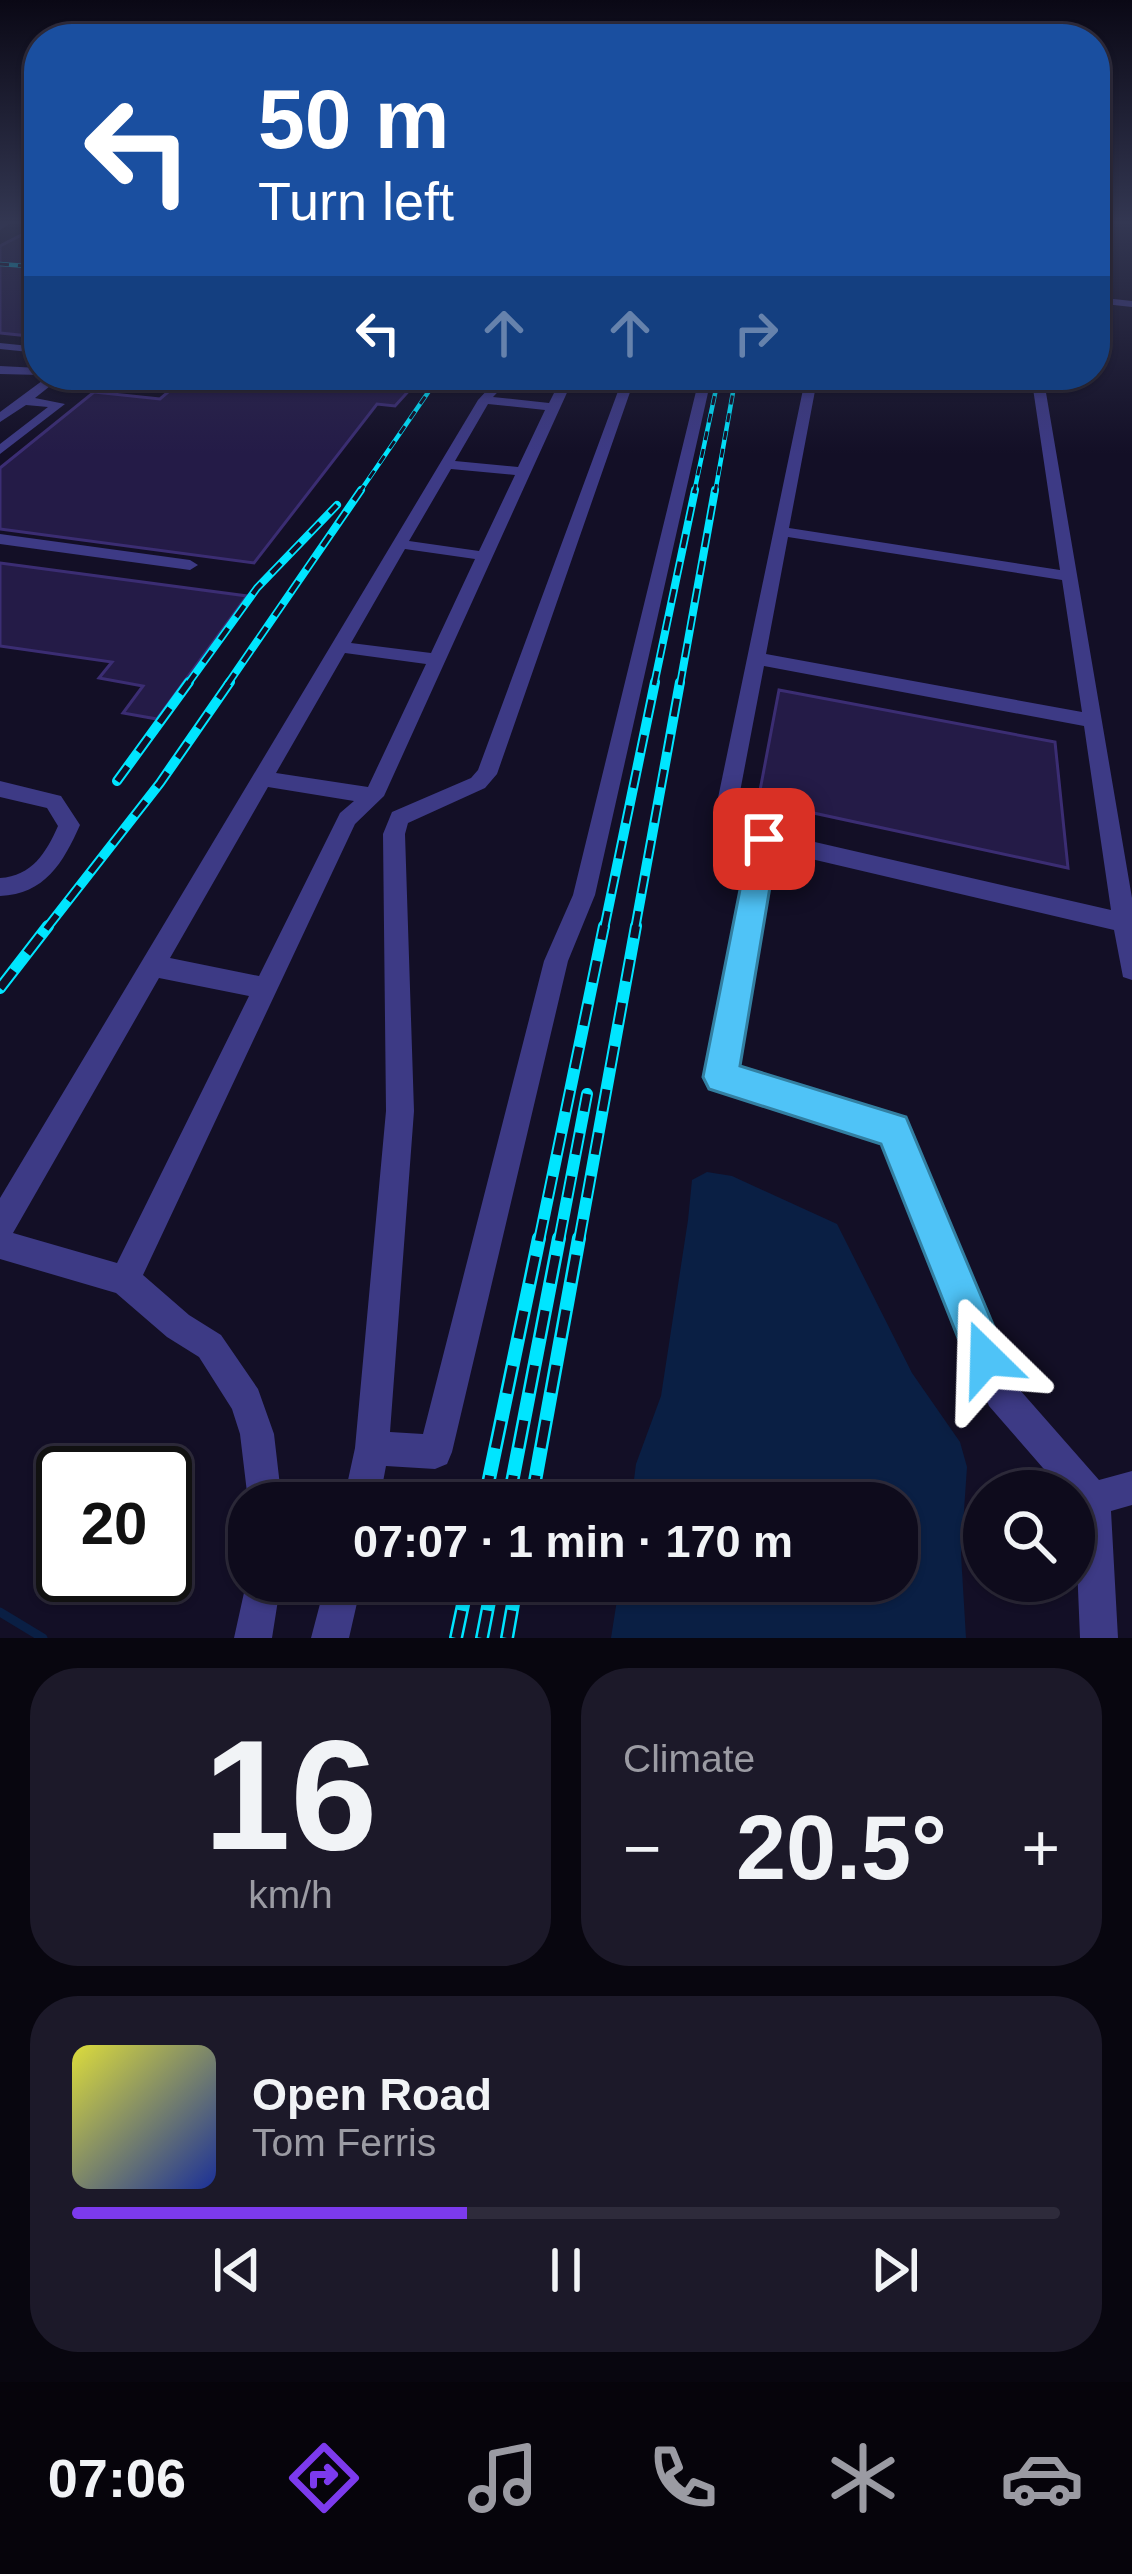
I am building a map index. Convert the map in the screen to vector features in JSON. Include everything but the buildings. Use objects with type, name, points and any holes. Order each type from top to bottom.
[{"type":"street","points":[[0,418],[38,390]]},
{"type":"street","points":[[0,1226],[494,390]]},
{"type":"street","points":[[125,1280],[347,819],[374,796],[562,390]]},
{"type":"street","points":[[365,1482],[400,1111],[394,834],[399,818],[478,783],[487,774],[625,390]]},
{"type":"street","points":[[372,1448],[435,1451],[556,961],[584,895],[702,390]]},
{"type":"street","points":[[809,390],[724,822],[764,839],[1125,923]]},
{"type":"street","points":[[1039,390],[1132,969]]},
{"type":"street","points":[[0,450],[59,404],[24,400]]},
{"type":"street","points":[[484,400],[554,406]]},
{"type":"street","points":[[447,464],[523,472]]},
{"type":"street","points":[[778,532],[1070,576]]},
{"type":"street","points":[[0,539],[190,565]]},
{"type":"street","points":[[400,544],[485,556]]},
{"type":"street","points":[[340,646],[436,660]]},
{"type":"street","points":[[755,658],[1093,721]]},
{"type":"street","points":[[262,778],[374,796]]},
{"type":"street","points":[[0,789],[54,802],[69,826],[57,854],[35,880],[0,887]]},
{"type":"street","points":[[764,839],[721,1077],[893,1130],[1001,1394],[1068,1470]]},
{"type":"street","points":[[153,966],[266,988]]},
{"type":"street","points":[[0,1244],[125,1280],[178,1326],[210,1346],[247,1401],[257,1434],[262,1482]]},
{"type":"street","points":[[1095,1498],[1132,1488]]},
{"type":"street","points":[[1095,1545],[1099,1638]]},
{"type":"street","points":[[253,1638],[259,1602]]},
{"type":"street","points":[[330,1638],[339,1602]]},
{"type":"water","points":[[707,1172],[732,1176],[837,1224],[912,1373],[960,1442],[967,1467],[963,1470],[961,1554],[966,1638],[611,1638],[617,1602],[918,1602],[918,1482],[634,1482],[661,1396],[692,1180]]},
{"type":"waterway","points":[[0,1612],[43,1638]]},
{"type":"railway","points":[[359,493],[430,390]]},
{"type":"railway","points":[[694,493],[716,390]]},
{"type":"railway","points":[[715,493],[733,390]]},
{"type":"railway","points":[[227,685],[361,490]]},
{"type":"railway","points":[[654,685],[695,490]]},
{"type":"railway","points":[[680,685],[715,490]]},
{"type":"railway","points":[[187,685],[257,588],[337,505]]},
{"type":"railway","points":[[117,781],[189,682]]},
{"type":"railway","points":[[46,929],[160,783],[230,682]]},
{"type":"railway","points":[[604,929],[655,682]]},
{"type":"railway","points":[[635,929],[680,682]]},
{"type":"railway","points":[[0,988],[48,926]]},
{"type":"railway","points":[[539,1241],[604,926]]},
{"type":"railway","points":[[579,1241],[636,926]]},
{"type":"railway","points":[[559,1241],[587,1094]]},
{"type":"railway","points":[[488,1482],[539,1238]]},
{"type":"railway","points":[[512,1482],[559,1238]]},
{"type":"railway","points":[[535,1482],[579,1238]]},
{"type":"railway","points":[[456,1638],[464,1602]]},
{"type":"railway","points":[[482,1638],[489,1602]]},
{"type":"railway","points":[[507,1638],[513,1602]]},
{"type":"route","points":[[764,839],[721,1077],[893,1130],[986,1358]]}]
